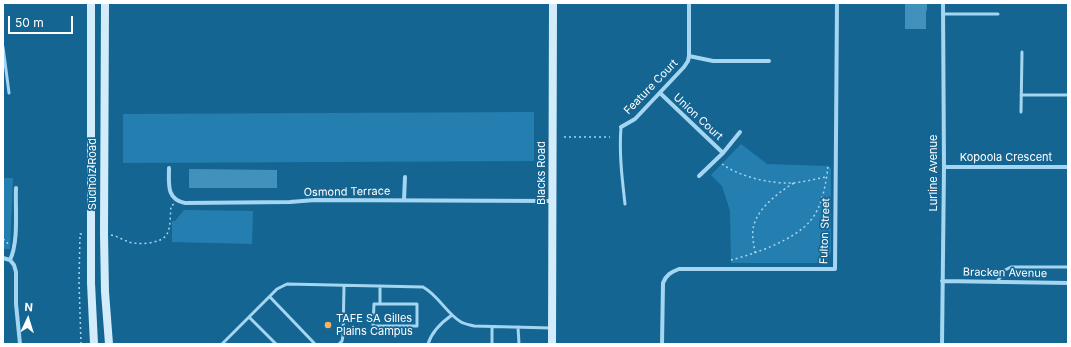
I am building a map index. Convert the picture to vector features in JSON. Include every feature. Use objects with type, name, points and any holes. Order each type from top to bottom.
[{"type":"main road","name":"Sudholz Road","points":[[91,3],[91,276],[94,344]]},
{"type":"main road","name":"Sudholz Road","points":[[105,3],[104,234],[105,292],[109,344]]},
{"type":"main road","name":"Blacks Road","points":[[552,344],[553,3]]},
{"type":"street","name":"Feature Court","points":[[621,127],[635,119],[688,61],[689,3]]},
{"type":"street","name":"Fulton Street","points":[[662,344],[663,283],[666,276],[672,272],[679,269],[835,269],[836,3]]},
{"type":"street","name":"Lurline Avenue","points":[[942,344],[944,167],[943,3]]},
{"type":"street","name":"Feature Court","points":[[689,56],[713,61],[769,60]]},
{"type":"street","name":"Union Court","points":[[660,93],[723,153]]},
{"type":"street","name":"Union Court","points":[[699,176],[723,153],[740,132]]},
{"type":"street","name":"Kopoola Crescent","points":[[944,167],[1068,167]]},
{"type":"street","points":[[169,168],[170,188],[173,197],[177,201]]},
{"type":"street","points":[[404,200],[405,177]]},
{"type":"street","points":[[10,260],[15,243],[16,188]]},
{"type":"street","name":"Osmond Terrace","points":[[177,201],[186,203],[290,202],[315,200],[552,201]]},
{"type":"street","points":[[3,258],[10,260],[14,265],[16,272],[16,304],[20,344]]},
{"type":"street","name":"Bracken Avenue","points":[[942,281],[1068,283]]},
{"type":"lane","points":[[943,14],[998,14]]},
{"type":"lane","points":[[3,47],[9,93]]},
{"type":"lane","points":[[1021,112],[1022,52]]},
{"type":"lane","points":[[1021,95],[1068,95]]},
{"type":"lane","points":[[621,127],[620,164],[625,204]]},
{"type":"lane","points":[[997,282],[1005,270],[1011,267],[1068,268]]},
{"type":"lane","points":[[222,344],[277,289],[287,284],[424,287],[462,323],[474,326],[492,327],[552,328]]},
{"type":"lane","points":[[340,344],[343,336],[344,286]]},
{"type":"lane","points":[[380,286],[380,304]]},
{"type":"lane","points":[[270,297],[316,344]]},
{"type":"lane","points":[[374,304],[380,304],[417,304],[417,326],[373,326],[374,304]]},
{"type":"lane","points":[[428,344],[430,337],[437,328],[452,315]]},
{"type":"lane","points":[[249,317],[276,344]]},
{"type":"lane","points":[[492,327],[492,344]]},
{"type":"lane","points":[[518,327],[519,344]]},
{"type":"path","points":[[564,137],[610,137]]},
{"type":"path","points":[[722,164],[728,168],[758,179],[780,182],[795,183],[826,177]]},
{"type":"path","points":[[731,260],[755,253],[804,229],[811,221],[821,199],[828,166]]},
{"type":"path","points":[[755,253],[753,233],[758,216],[778,194],[795,183]]},
{"type":"path","points":[[112,234],[129,242],[155,243],[163,240],[169,228],[171,206],[177,201]]},
{"type":"path","points":[[80,234],[79,282],[81,344]]},
{"type":"path","points":[[3,239],[11,247]]},
{"type":"shaded area","points":[[534,112],[534,161],[123,163],[123,114]]},
{"type":"shaded area","points":[[741,144],[767,164],[828,166],[831,168],[831,252],[827,259],[819,263],[731,263],[730,211],[722,186],[711,175]]},
{"type":"shaded area","points":[[3,178],[13,178],[10,249],[3,249]]},
{"type":"shaded area","points":[[184,210],[253,211],[252,244],[172,242],[172,221],[175,221]]},
{"type":"building","points":[[905,3],[927,3],[926,29],[905,29]]},
{"type":"building","points":[[189,169],[277,170],[277,188],[189,188]]},
{"type":"place","name":"TAFE SA Gilles Plains Campus","points":[[328,325]]}]
